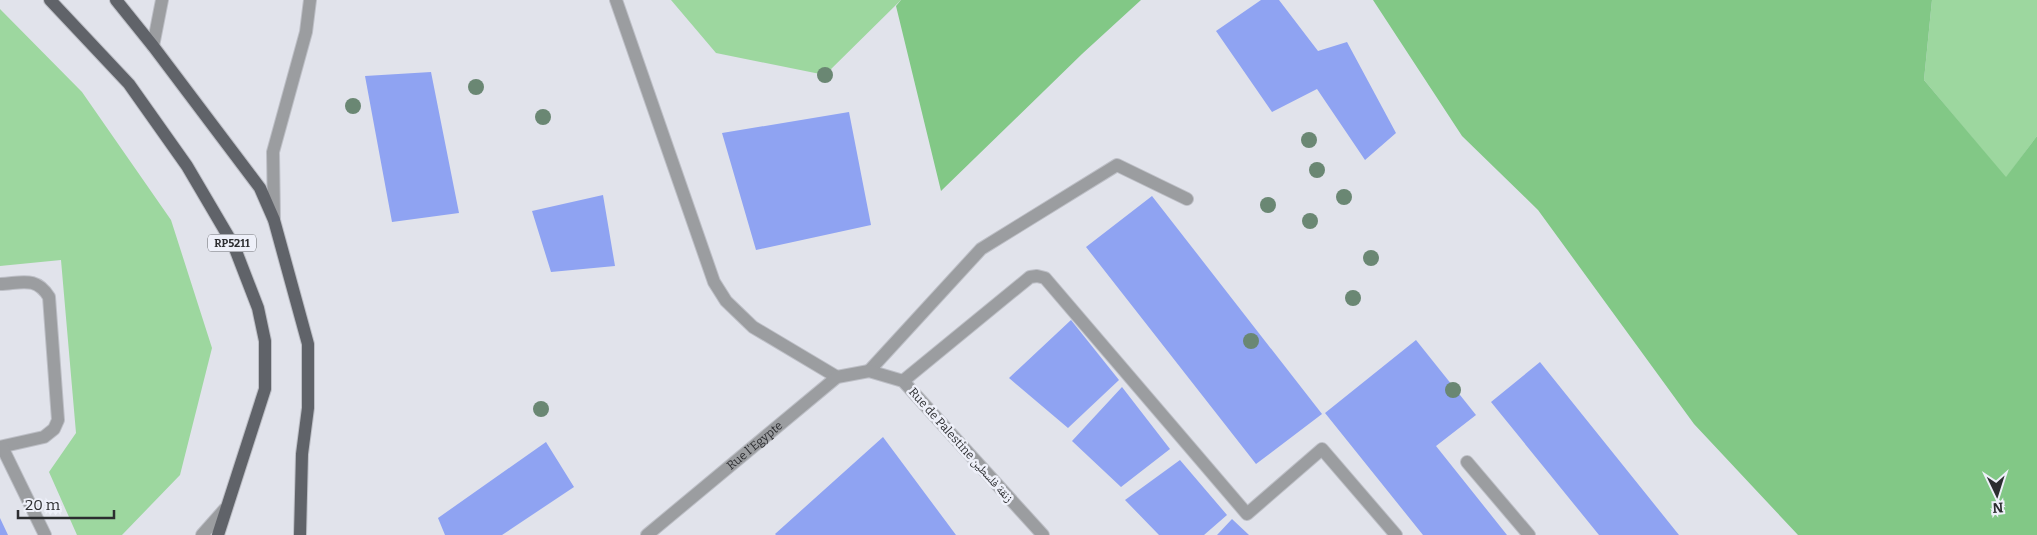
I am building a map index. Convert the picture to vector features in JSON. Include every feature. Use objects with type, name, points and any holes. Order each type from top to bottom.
[{"type":"main road","name":"RP5211","points":[[50,0],[129,84],[187,166],[234,246],[258,308],[265,341],[265,388],[218,535]]},
{"type":"main road","points":[[116,0],[260,188],[274,220],[308,344],[308,408],[302,454],[300,535]]},
{"type":"street","points":[[153,46],[162,0]]},
{"type":"street","points":[[274,220],[273,152],[306,32],[310,0]]},
{"type":"street","points":[[616,0],[714,282],[726,301],[753,327],[837,377],[869,372],[980,249],[1117,165],[1187,198]]},
{"type":"street","points":[[903,381],[1030,277],[1045,278],[1247,514],[1322,449],[1396,535]]},
{"type":"street","points":[[0,284],[34,282],[44,288],[50,297],[58,420],[54,430],[44,437],[1,447],[44,535]]},
{"type":"street","name":"Rue de Palestine زنقة فلسطين","points":[[869,372],[903,381],[1043,535]]},
{"type":"street","name":"Rue l'Egypte","points":[[647,535],[837,377]]},
{"type":"street","points":[[1467,462],[1529,535]]},
{"type":"street","points":[[202,535],[225,510]]},
{"type":"green space","points":[[671,0],[901,0],[825,75],[716,53]]},
{"type":"green space","points":[[901,0],[1141,0],[1082,54],[941,191],[896,6]]},
{"type":"green space","points":[[1373,0],[1932,0],[1924,80],[2006,177],[2037,136],[2037,535],[1798,535],[1694,424],[1538,210],[1462,136]]},
{"type":"green space","points":[[1932,0],[2037,0],[2037,136],[2006,178],[1924,80]]},
{"type":"green space","points":[[0,9],[82,92],[171,220],[212,348],[180,475],[122,535],[77,535],[49,472],[76,433],[61,260],[0,266]]},
{"type":"building","points":[[1261,0],[1279,0],[1318,51],[1347,42],[1396,133],[1365,160],[1317,89],[1272,112],[1216,31]]},
{"type":"building","points":[[431,72],[459,213],[392,222],[365,76]]},
{"type":"building","points":[[849,112],[871,225],[756,250],[722,133]]},
{"type":"building","points":[[603,195],[615,266],[551,272],[532,211]]},
{"type":"building","points":[[1152,196],[1322,414],[1256,464],[1086,247]]},
{"type":"building","points":[[1071,320],[1119,380],[1068,428],[1009,378]]},
{"type":"building","points":[[1416,340],[1476,415],[1436,446],[1507,535],[1423,535],[1325,413]]},
{"type":"building","points":[[1540,362],[1679,535],[1599,535],[1491,402]]},
{"type":"building","points":[[1122,387],[1170,449],[1121,487],[1072,441]]},
{"type":"building","points":[[883,437],[956,535],[775,534]]},
{"type":"building","points":[[546,442],[574,487],[502,535],[445,535],[438,518]]},
{"type":"building","points":[[1180,460],[1227,515],[1204,535],[1159,535],[1125,500]]},
{"type":"building","points":[[0,518],[8,535],[0,535]]},
{"type":"building","points":[[1232,519],[1249,535],[1217,535]]}]
